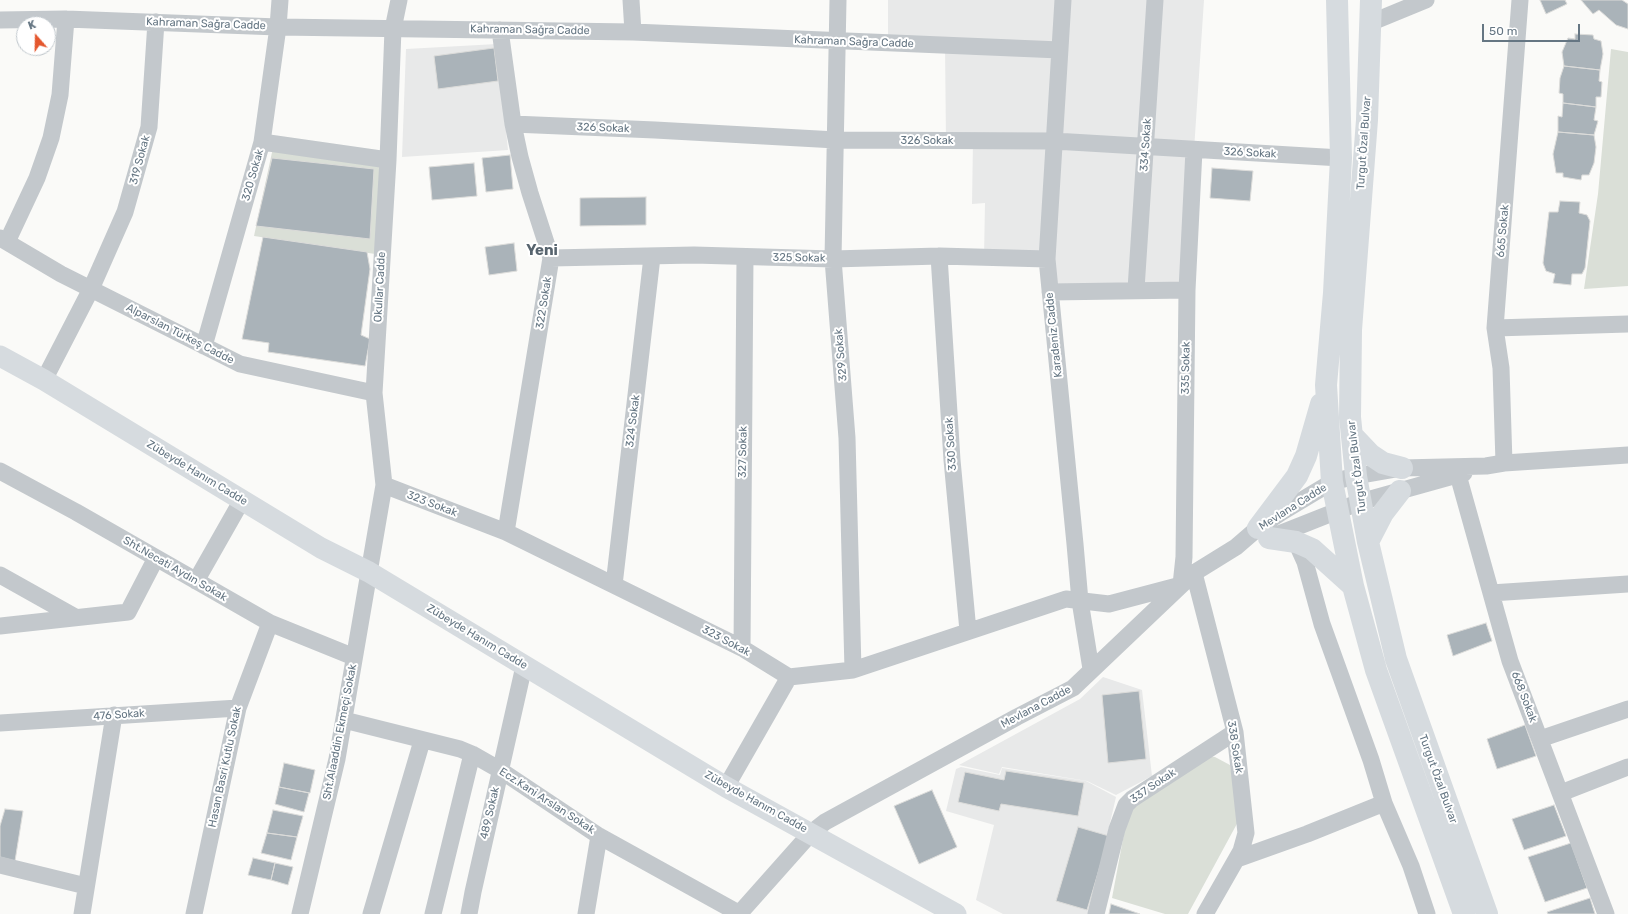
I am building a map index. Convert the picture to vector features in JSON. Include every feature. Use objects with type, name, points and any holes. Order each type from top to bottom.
[{"type":"highway","name":"Turgut Özal Bulvar","points":[[1371,0],[1366,120],[1351,330],[1350,417],[1356,476],[1368,542],[1396,660],[1487,914]]},
{"type":"highway","name":"Turgut Özal Bulvar","points":[[1333,1],[1341,158],[1334,293],[1326,385],[1332,482],[1353,586],[1376,670],[1464,914]]},
{"type":"highway","points":[[1326,385],[1306,456],[1297,476],[1264,533],[1296,542],[1312,549],[1353,586]]},
{"type":"highway","points":[[1352,435],[1382,463],[1402,468]]},
{"type":"highway","points":[[1368,542],[1383,513],[1400,490]]},
{"type":"main road","name":"Zübeyde Hanım Cadde","points":[[1,359],[44,380],[321,548],[369,572],[726,787],[956,914]]},
{"type":"street","name":"320 Sokak","points":[[204,346],[262,142],[278,27],[280,0]]},
{"type":"street","points":[[369,572],[384,485],[372,393],[385,160],[389,29],[399,0]]},
{"type":"street","points":[[631,0],[633,32]]},
{"type":"street","name":"329 Sokak","points":[[838,0],[833,259],[847,438],[853,670]]},
{"type":"street","name":"Karadeniz Cadde","points":[[1063,0],[1047,259],[1080,601],[1091,669]]},
{"type":"street","name":"334 Sokak","points":[[1136,289],[1155,0]]},
{"type":"street","points":[[1370,23],[1426,0]]},
{"type":"street","name":"665 Sokak","points":[[1504,463],[1501,368],[1495,328],[1520,0]]},
{"type":"street","name":"Kahraman Sağra Cadde","points":[[0,20],[66,19],[278,27],[633,32],[1060,50]]},
{"type":"street","points":[[3,240],[37,178],[51,138],[60,95],[66,19]]},
{"type":"street","name":"319 Sokak","points":[[44,380],[91,290],[125,212],[149,127],[156,22]]},
{"type":"street","name":"322 Sokak","points":[[500,30],[513,124],[530,193],[551,258],[506,532]]},
{"type":"street","name":"326 Sokak","points":[[513,124],[836,140],[1054,141],[1341,158]]},
{"type":"street","points":[[262,142],[385,160]]},
{"type":"street","name":"335 Sokak","points":[[1181,585],[1184,557],[1187,290],[1194,150]]},
{"type":"street","name":"Alparslan Türkeş Cadde","points":[[3,240],[91,290],[240,364],[372,393]]},
{"type":"street","name":"325 Sokak","points":[[551,258],[694,255],[833,259],[939,256],[1047,259]]},
{"type":"street","name":"327 Sokak","points":[[742,648],[745,256]]},
{"type":"street","name":"330 Sokak","points":[[939,256],[952,460],[968,631]]},
{"type":"street","name":"324 Sokak","points":[[614,585],[652,257]]},
{"type":"street","points":[[1050,292],[1136,289],[1187,290]]},
{"type":"street","points":[[1495,328],[1628,324]]},
{"type":"street","points":[[1486,466],[1504,463],[1628,455]]},
{"type":"street","name":"Mevlana Cadde","points":[[1264,533],[1282,512],[1332,482],[1402,468],[1486,466]]},
{"type":"street","name":"Mevlana Cadde","points":[[739,914],[811,833],[824,822],[1073,688],[1091,669],[1194,573],[1236,547],[1264,533],[1337,511],[1360,502],[1486,466]]},
{"type":"street","name":"Sht.Necati Aydın Sokak","points":[[0,471],[76,512],[270,623],[354,657]]},
{"type":"street","name":"668 Sokak","points":[[1458,475],[1510,661],[1606,914]]},
{"type":"street","name":"323 Sokak","points":[[384,485],[506,532],[742,648],[789,677]]},
{"type":"street","points":[[196,581],[242,500]]},
{"type":"street","points":[[1296,542],[1305,562],[1322,624],[1371,760],[1384,803],[1411,866],[1427,914]]},
{"type":"street","points":[[0,626],[128,612],[156,558]]},
{"type":"street","name":"Sht.Alaaddin Ekmeçi Sokak","points":[[300,914],[337,759],[369,572]]},
{"type":"street","name":"338 Sokak","points":[[1194,573],[1234,732],[1246,833],[1237,859],[1205,914]]},
{"type":"street","points":[[0,575],[75,618]]},
{"type":"street","points":[[1491,593],[1628,584]]},
{"type":"street","points":[[726,787],[789,677],[853,670],[1066,599],[1109,604],[1181,585]]},
{"type":"street","name":"Hasan Basri Kutlu Sokak","points":[[194,914],[238,708],[270,623]]},
{"type":"street","name":"489 Sokak","points":[[469,914],[524,666]]},
{"type":"street","name":"476 Sokak","points":[[0,723],[238,708]]},
{"type":"street","points":[[1540,739],[1628,709]]},
{"type":"street","points":[[82,914],[114,715]]},
{"type":"street","name":"Ecz.Kani Arslan Sokak","points":[[344,720],[422,741],[460,749],[472,754],[500,770],[599,836],[739,914]]},
{"type":"street","name":"337 Sokak","points":[[1096,914],[1117,829],[1126,805],[1132,799],[1234,732]]},
{"type":"street","points":[[371,914],[422,741]]},
{"type":"street","points":[[433,914],[472,754]]},
{"type":"street","points":[[1561,793],[1628,767]]},
{"type":"street","points":[[1237,859],[1307,834],[1384,803]]},
{"type":"street","points":[[586,914],[599,836]]},
{"type":"street","points":[[0,865],[86,886]]},
{"type":"shaded area","points":[[888,0],[1204,0],[1194,150],[1187,290],[1050,292],[1047,259],[984,257],[985,203],[972,204],[973,141],[946,141],[945,46],[888,43]]},
{"type":"shaded area","points":[[497,44],[508,150],[402,157],[406,49]]},
{"type":"shaded area","points":[[1611,49],[1628,52],[1628,286],[1584,289],[1598,194]]},
{"type":"shaded area","points":[[274,143],[382,159],[382,255],[254,236]]},
{"type":"shaded area","points":[[1103,677],[1142,690],[1152,776],[1116,795],[1087,781],[1002,767],[999,774],[959,765],[1080,699]]},
{"type":"shaded area","points":[[1207,756],[1215,757],[1230,765],[1239,820],[1188,914],[1165,914],[1112,898],[1126,823],[1134,804]]},
{"type":"shaded area","points":[[961,767],[1000,775],[1002,768],[1086,781],[1116,797],[1089,914],[1003,914],[976,900],[994,825],[946,811],[956,769]]},
{"type":"building","points":[[1540,0],[1565,0],[1567,4],[1546,14]]},
{"type":"building","points":[[1581,0],[1622,0],[1628,4],[1628,29],[1616,25],[1599,10],[1593,14]]},
{"type":"building","points":[[1575,34],[1593,35],[1594,39],[1601,41],[1603,54],[1600,70],[1564,66],[1562,52],[1568,38],[1575,39]]},
{"type":"building","points":[[494,48],[498,81],[438,89],[434,56]]},
{"type":"building","points":[[1564,66],[1600,70],[1599,81],[1602,82],[1601,97],[1596,97],[1596,107],[1563,103],[1563,94],[1559,93],[1560,78]]},
{"type":"building","points":[[1563,103],[1596,107],[1594,120],[1598,121],[1594,135],[1558,132],[1558,116],[1562,117]]},
{"type":"building","points":[[1558,132],[1594,135],[1596,147],[1594,163],[1589,175],[1582,175],[1581,180],[1563,177],[1563,173],[1556,173],[1553,154]]},
{"type":"building","points":[[510,155],[513,189],[486,192],[482,158]]},
{"type":"building","points":[[272,158],[374,169],[370,239],[256,226]]},
{"type":"building","points":[[474,163],[477,196],[432,200],[429,167]]},
{"type":"building","points":[[1212,168],[1253,171],[1250,201],[1210,198]]},
{"type":"building","points":[[646,197],[646,225],[580,226],[580,198]]},
{"type":"building","points":[[1560,201],[1580,202],[1579,213],[1587,215],[1590,221],[1585,268],[1582,274],[1572,274],[1571,285],[1553,283],[1555,274],[1546,271],[1543,263],[1549,212],[1558,212]]},
{"type":"building","points":[[263,237],[367,252],[370,269],[361,335],[370,339],[365,366],[268,352],[269,343],[242,339]]},
{"type":"building","points":[[514,243],[517,271],[489,275],[485,247]]},
{"type":"building","points":[[1486,623],[1492,641],[1453,656],[1447,635]]},
{"type":"building","points":[[1139,691],[1146,759],[1108,763],[1102,695]]},
{"type":"building","points":[[1525,725],[1536,756],[1497,769],[1487,739]]},
{"type":"building","points":[[284,763],[315,770],[310,793],[279,787]]},
{"type":"building","points":[[1006,771],[1084,783],[1078,816],[1001,804],[999,811],[958,802],[965,772],[1004,780]]},
{"type":"building","points":[[279,787],[309,793],[304,812],[275,804]]},
{"type":"building","points":[[932,790],[957,847],[919,864],[894,806]]},
{"type":"building","points":[[1554,805],[1566,836],[1524,850],[1512,819]]},
{"type":"building","points":[[5,809],[23,811],[15,861],[0,857],[0,826]]},
{"type":"building","points":[[273,810],[303,816],[297,837],[267,833]]},
{"type":"building","points":[[1078,827],[1109,836],[1087,910],[1056,901]]},
{"type":"building","points":[[267,833],[297,837],[291,860],[261,853]]},
{"type":"building","points":[[1571,843],[1587,888],[1545,902],[1528,857]]},
{"type":"building","points":[[253,858],[275,863],[271,880],[248,875]]},
{"type":"building","points":[[275,863],[293,867],[288,885],[271,880]]},
{"type":"building","points":[[1590,898],[1595,914],[1548,914],[1547,912]]},
{"type":"building","points":[[1111,904],[1140,914],[1109,914]]},
{"type":"district","name":"Yeni","points":[[542,251]]}]
